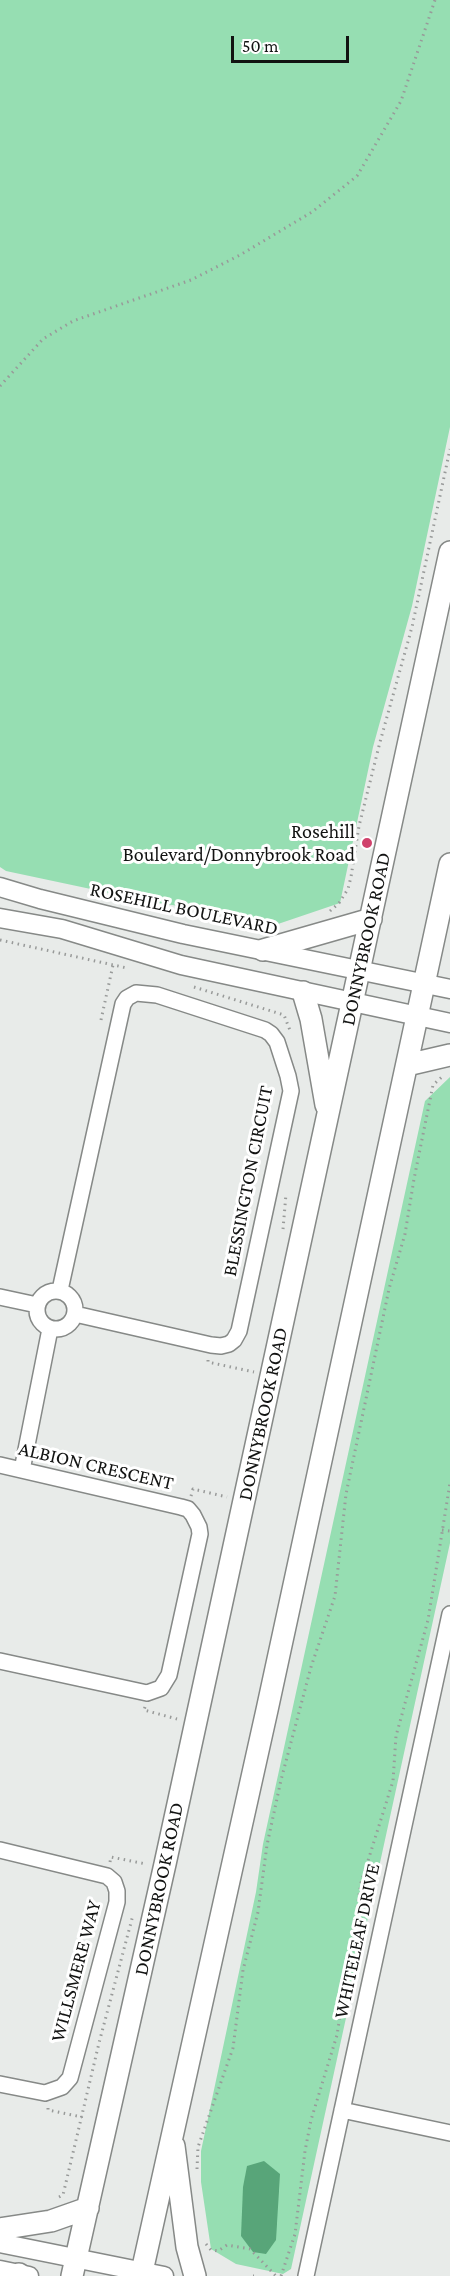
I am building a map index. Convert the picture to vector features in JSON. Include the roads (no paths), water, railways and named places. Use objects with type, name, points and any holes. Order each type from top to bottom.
[{"type":"main road","name":"DONNYBROOK ROAD","points":[[75,2267],[450,552]]},
{"type":"main road","points":[[142,2274],[450,870]]},
{"type":"main road","points":[[263,950],[371,919]]},
{"type":"main road","points":[[303,992],[311,1019],[328,1117]]},
{"type":"main road","points":[[407,1065],[447,1055]]},
{"type":"main road","points":[[172,2131],[199,2242],[195,2276]]},
{"type":"main road","points":[[0,2229],[51,2221],[88,2208]]},
{"type":"street","name":"ROSEHILL BOULEVARD","points":[[0,887],[50,902],[172,931],[450,989]]},
{"type":"street","points":[[0,918],[62,929],[181,964],[450,1023]]},
{"type":"street","name":"BLESSINGTON CIRCUIT","points":[[60,1290],[123,1004],[127,998],[136,993],[158,995],[265,1030],[277,1042],[291,1091],[238,1331],[229,1344],[211,1345],[75,1314]]},
{"type":"street","points":[[60,1290],[69,1295],[73,1301],[75,1314],[68,1325],[50,1329],[39,1319],[37,1305],[46,1293],[60,1290]]},
{"type":"street","points":[[0,1297],[37,1305]]},
{"type":"street","points":[[22,1470],[50,1329]]},
{"type":"street","name":"ALBION CRESCENT","points":[[0,1466],[188,1509],[197,1520],[200,1534],[167,1681],[157,1691],[147,1693],[0,1661]]},
{"type":"street","name":"WHITELEAF DRIVE","points":[[306,2276],[450,1614]]},
{"type":"street","name":"WILLSMERE WAY","points":[[0,1850],[107,1875],[114,1882],[117,1891],[117,1902],[70,2078],[62,2087],[45,2093],[0,2084]]},
{"type":"street","points":[[342,2110],[450,2133]]},
{"type":"street","points":[[0,2243],[75,2267],[164,2276]]},
{"type":"place","name":"Rosehill Boulevard/Donnybrook Road","points":[[367,843]]}]
